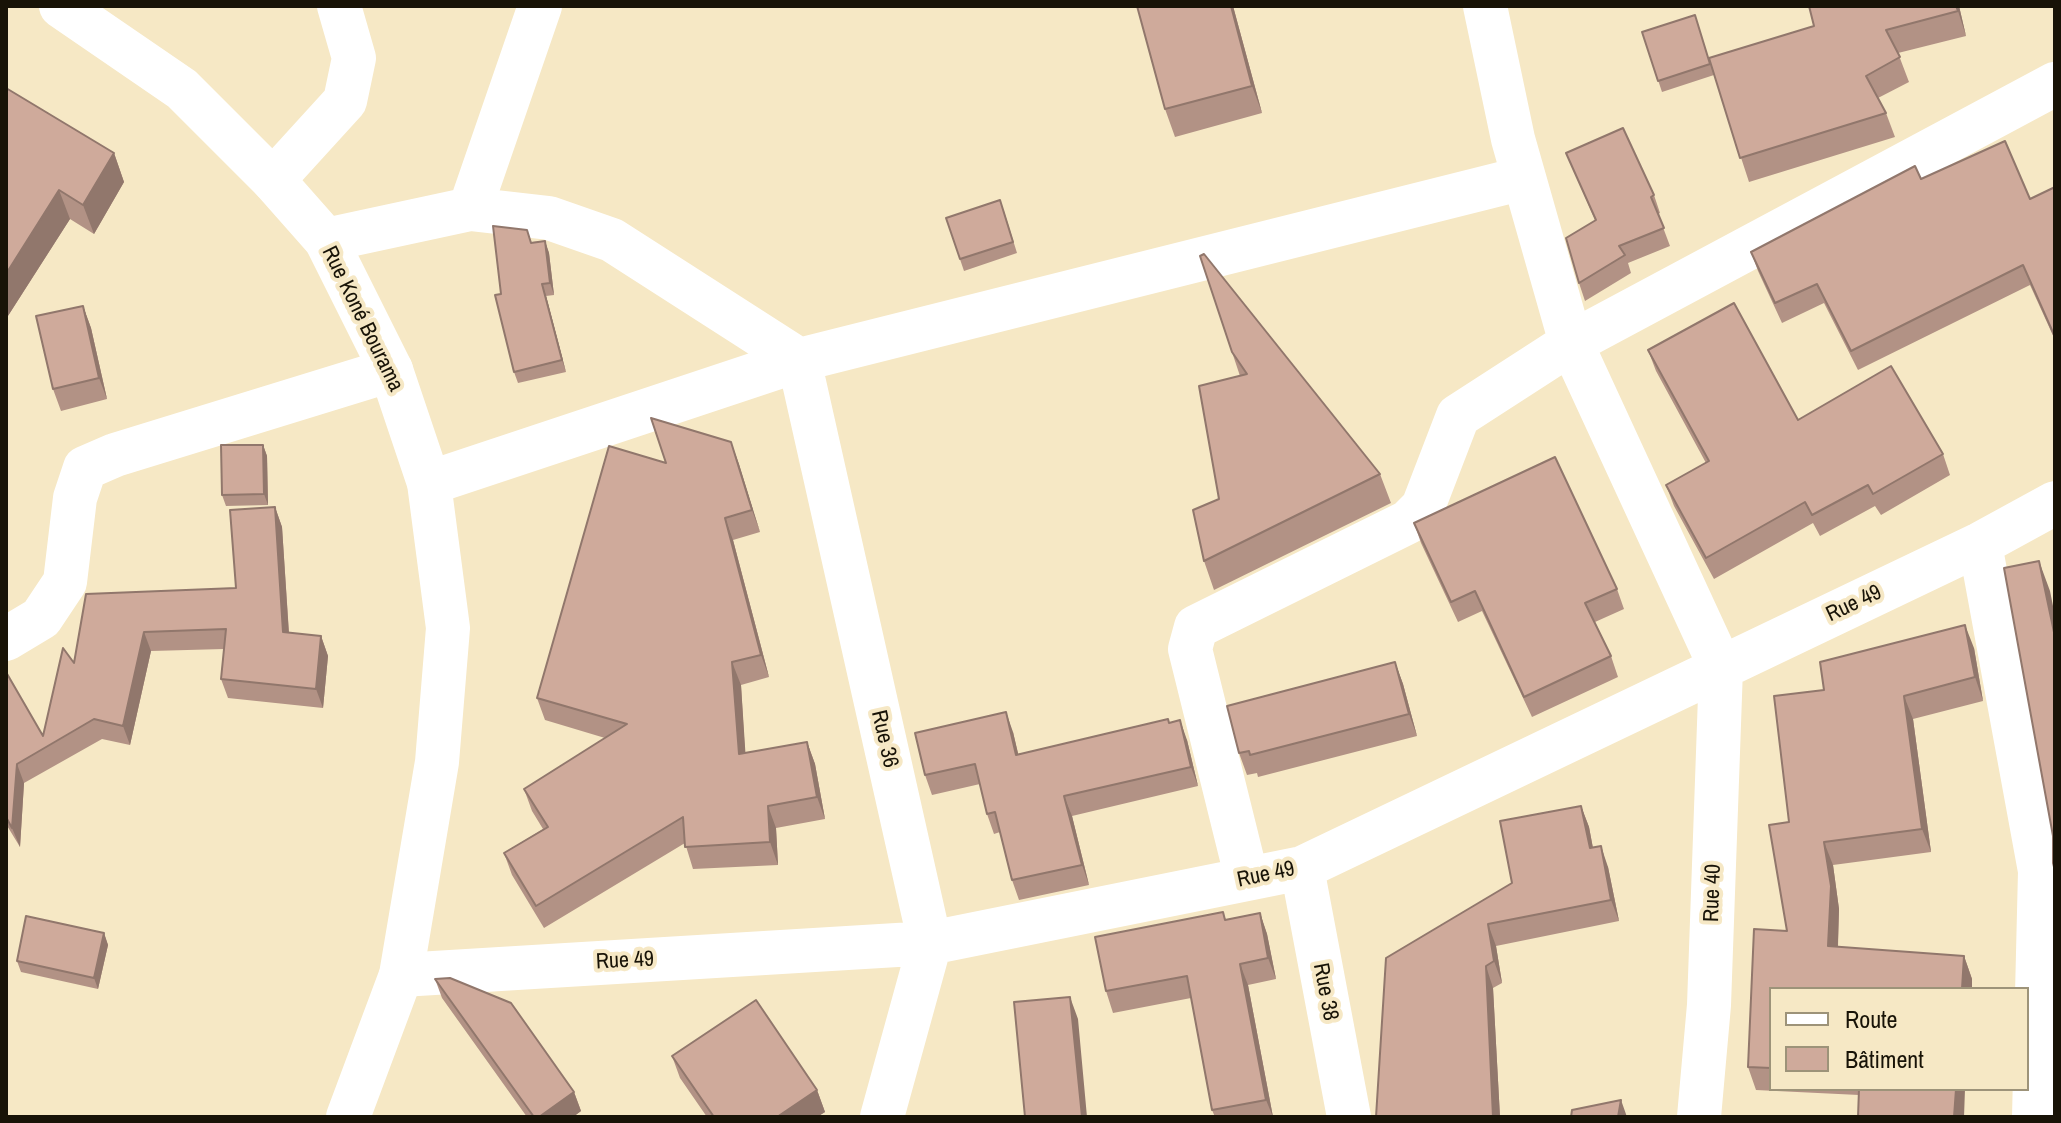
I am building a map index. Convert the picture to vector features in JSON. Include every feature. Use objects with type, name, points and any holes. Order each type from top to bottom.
[{"type":"main road","name":"Rue Koné Bourama","points":[[61,6],[182,89],[273,180],[326,240],[391,370],[429,483],[448,628],[437,762],[401,975],[348,1117]]},
{"type":"main road","points":[[273,180],[345,101],[354,58],[339,6]]},
{"type":"main road","points":[[470,209],[540,6]]},
{"type":"main road","points":[[1485,6],[1524,178],[1571,343],[1721,668]]},
{"type":"main road","points":[[1247,879],[1190,649],[1196,627],[1408,522],[1423,507],[1458,416],[1571,343],[2055,84]]},
{"type":"main road","points":[[429,483],[799,360],[1524,178]]},
{"type":"main road","points":[[326,240],[470,209],[549,218],[612,240],[799,360]]},
{"type":"main road","name":"Rue 36","points":[[799,360],[930,943],[882,1117]]},
{"type":"main road","points":[[6,639],[41,618],[65,582],[75,498],[85,468],[115,455],[391,370]]},
{"type":"main road","name":"Rue 49","points":[[401,975],[930,943],[1302,868],[1980,544],[2055,503]]},
{"type":"main road","points":[[1980,544],[2040,871],[2034,1117]]},
{"type":"main road","name":"Rue 40","points":[[1699,1117],[1709,1005],[1721,668]]},
{"type":"main road","name":"Rue 38","points":[[1302,868],[1349,1117]]},
{"type":"building","points":[[1137,6],[1231,6],[1252,86],[1165,109]]},
{"type":"building","points":[[1809,6],[1956,6],[1958,11],[1886,30],[1900,57],[1866,76],[1886,113],[1740,158],[1709,58],[1814,26]]},
{"type":"building","points":[[1695,15],[1710,64],[1658,81],[1642,32]]},
{"type":"building","points":[[6,88],[114,153],[83,205],[59,190],[6,274]]},
{"type":"building","points":[[1623,128],[1654,195],[1651,197],[1664,228],[1619,246],[1625,255],[1579,283],[1566,238],[1596,220],[1566,153]]},
{"type":"building","points":[[2005,141],[2030,199],[2055,187],[2055,337],[2023,265],[1851,351],[1817,284],[1775,303],[1751,252],[1915,166],[1921,179]]},
{"type":"building","points":[[1000,200],[1013,242],[960,259],[946,218]]},
{"type":"building","points":[[493,226],[527,230],[531,243],[545,241],[550,283],[542,284],[562,360],[514,372],[495,295],[501,294]]},
{"type":"building","points":[[1204,254],[1380,474],[1204,561],[1193,510],[1219,499],[1199,386],[1247,374],[1232,352],[1200,256]]},
{"type":"building","points":[[1734,303],[1798,420],[1891,366],[1943,454],[1873,494],[1868,485],[1812,515],[1805,502],[1706,558],[1666,485],[1709,461],[1648,350]]},
{"type":"building","points":[[83,306],[99,378],[53,389],[36,316]]},
{"type":"building","points":[[651,418],[731,442],[752,510],[725,518],[761,655],[732,662],[739,754],[807,742],[817,797],[768,806],[770,842],[685,847],[683,817],[536,906],[504,853],[548,827],[524,789],[627,724],[537,698],[609,446],[666,463]]},
{"type":"building","points":[[221,445],[263,445],[264,494],[222,495]]},
{"type":"building","points":[[1555,457],[1617,589],[1585,603],[1611,656],[1524,697],[1475,591],[1451,602],[1414,523]]},
{"type":"building","points":[[275,507],[283,632],[321,636],[316,689],[221,679],[226,629],[144,632],[123,726],[94,719],[17,764],[12,828],[6,817],[6,672],[43,736],[63,648],[74,663],[86,594],[236,588],[230,510]]},
{"type":"building","points":[[2039,561],[2055,637],[2055,871],[2053,836],[2004,568]]},
{"type":"building","points":[[1965,625],[1975,677],[1904,696],[1922,829],[1824,842],[1831,886],[1828,946],[1964,956],[1962,987],[1769,987],[1769,1068],[1748,1067],[1754,929],[1787,931],[1769,825],[1789,822],[1774,696],[1824,690],[1820,662]]},
{"type":"building","points":[[1395,662],[1409,714],[1250,755],[1249,751],[1239,753],[1227,706]]},
{"type":"building","points":[[1006,712],[1016,755],[1168,719],[1169,723],[1180,720],[1191,767],[1064,796],[1082,865],[1012,880],[995,812],[987,814],[975,764],[925,775],[915,733]]},
{"type":"building","points":[[1581,806],[1590,848],[1601,846],[1611,900],[1488,924],[1494,961],[1486,966],[1493,1117],[1376,1117],[1386,958],[1512,883],[1500,821]]},
{"type":"building","points":[[1223,912],[1225,920],[1260,913],[1268,958],[1240,964],[1266,1100],[1212,1110],[1187,976],[1106,991],[1095,937]]},
{"type":"building","points":[[26,916],[104,933],[94,978],[17,961]]},
{"type":"building","points":[[450,978],[511,1003],[574,1092],[539,1117],[534,1117],[435,979]]},
{"type":"building","points":[[1070,997],[1082,1117],[1025,1117],[1014,1002]]},
{"type":"building","points":[[756,1000],[817,1090],[777,1117],[714,1117],[672,1056]]},
{"type":"building","points":[[1859,1091],[1956,1091],[1954,1117],[1858,1117]]},
{"type":"building","points":[[1621,1100],[1618,1117],[1571,1117],[1572,1110]]}]
